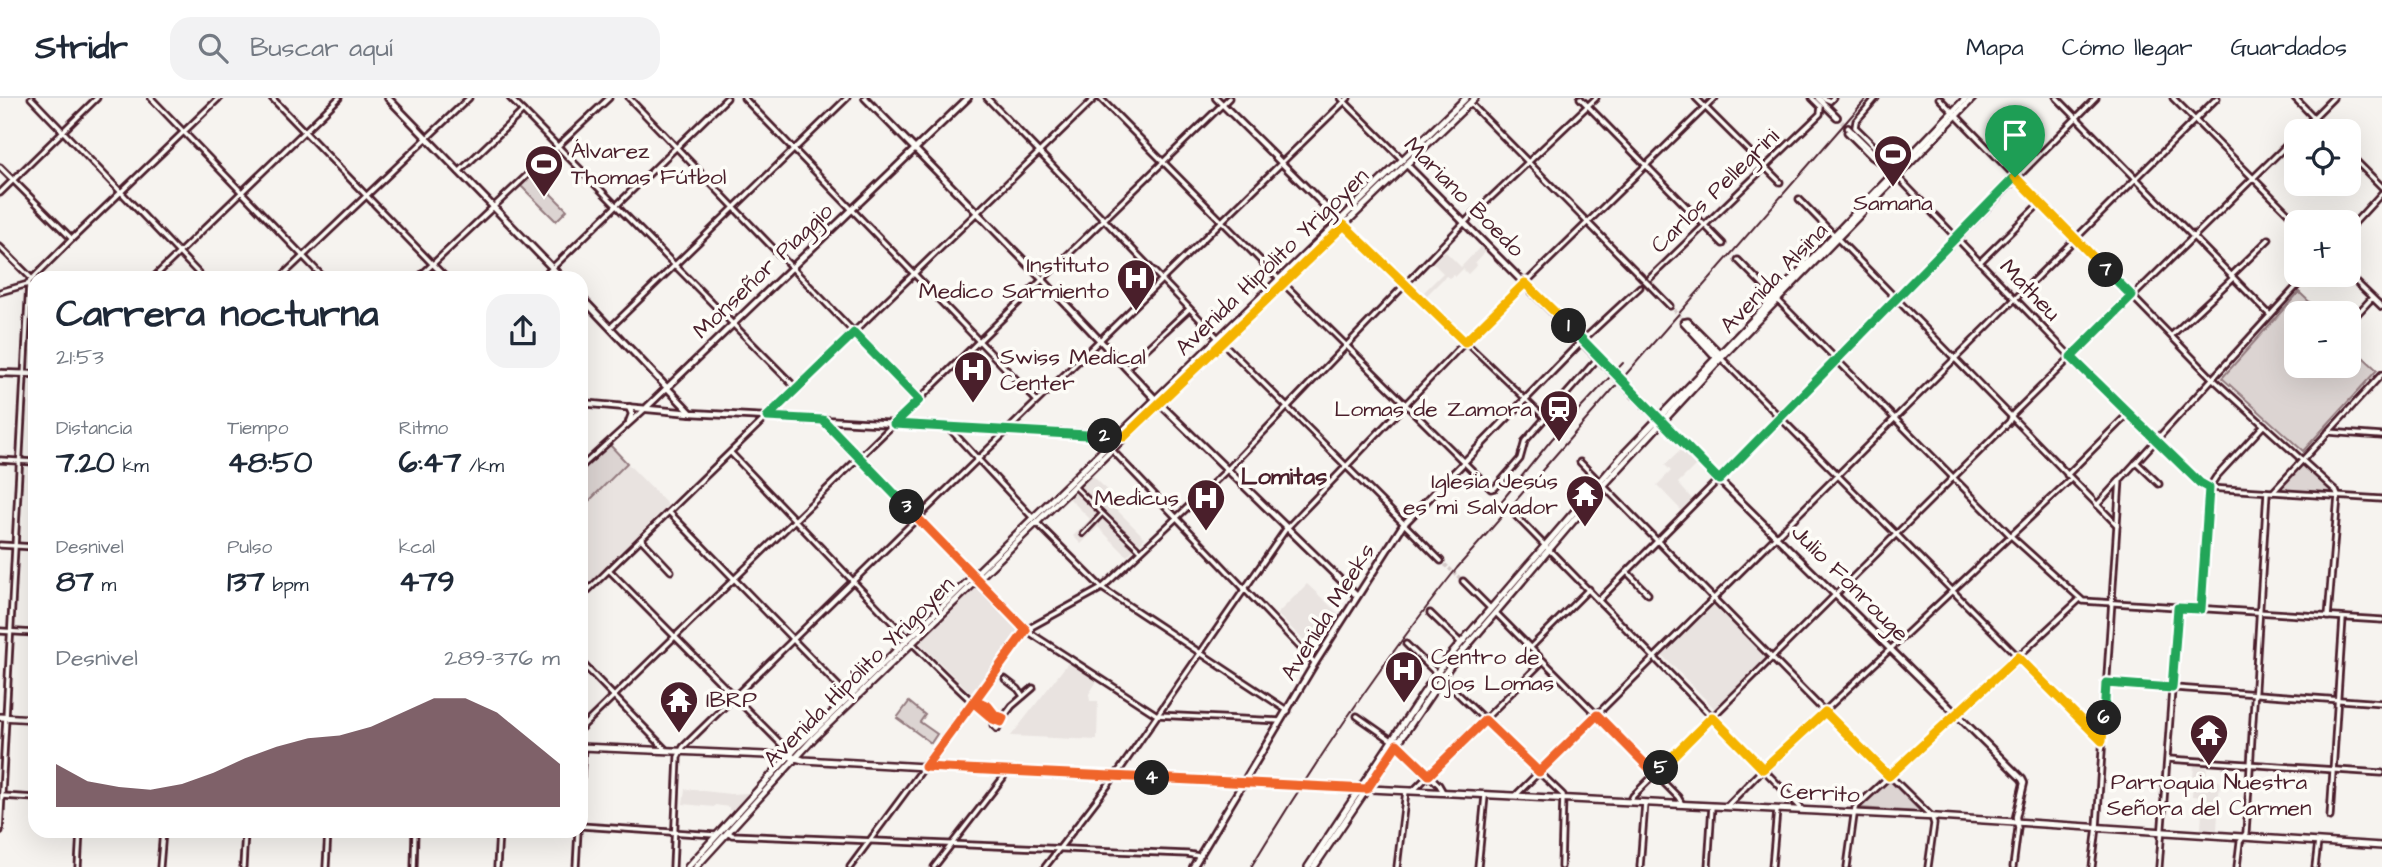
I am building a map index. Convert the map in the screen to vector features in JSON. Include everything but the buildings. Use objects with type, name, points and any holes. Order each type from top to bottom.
[{"type":"main road","name":"Avenida Alsina","points":[[1493,611],[1660,419],[1954,114],[1966,98]]},
{"type":"main road","name":"Avenida Alsina","points":[[1836,236],[1888,178],[1973,98]]},
{"type":"main road","name":"Avenida Hipólito Yrigoyen","points":[[696,867],[791,756],[1468,99]]},
{"type":"main road","name":"Avenida Hipólito Yrigoyen","points":[[1034,520],[1074,486],[1109,447]]},
{"type":"main road","points":[[1308,867],[1461,643],[1493,611]]},
{"type":"main road","points":[[1439,675],[1493,611]]},
{"type":"main road","name":"Avenida Hipólito Yrigoyen","points":[[688,867],[791,756],[849,697],[910,641]]},
{"type":"main road","points":[[3,717],[28,719]]},
{"type":"main road","name":"Cerrito","points":[[588,747],[791,756],[925,767],[1777,808],[2382,846]]},
{"type":"main road","points":[[1314,867],[1363,788]]},
{"type":"street","points":[[31,98],[196,271]]},
{"type":"street","points":[[0,192],[97,98]]},
{"type":"street","points":[[150,98],[317,271]]},
{"type":"street","points":[[41,271],[219,98]]},
{"type":"street","points":[[272,98],[439,271]]},
{"type":"street","points":[[160,271],[339,98]]},
{"type":"street","points":[[388,98],[556,271]]},
{"type":"street","points":[[287,271],[469,98]]},
{"type":"street","points":[[510,98],[797,388]]},
{"type":"street","points":[[425,271],[608,98]]},
{"type":"street","points":[[629,98],[919,400]]},
{"type":"street","points":[[550,271],[727,98]]},
{"type":"street","points":[[744,98],[1037,401]]},
{"type":"street","points":[[611,327],[847,98]]},
{"type":"street","points":[[865,98],[1226,471],[1357,596]]},
{"type":"street","name":"Monseñor Piaggio","points":[[588,460],[668,388],[968,98]]},
{"type":"street","points":[[987,98],[1189,309],[1441,561]]},
{"type":"street","points":[[588,590],[1095,98]]},
{"type":"street","points":[[1100,98],[1491,489],[1495,488],[1520,459],[1524,443],[1599,356]]},
{"type":"street","points":[[1216,98],[1545,418]]},
{"type":"street","points":[[588,721],[1228,98]]},
{"type":"street","points":[[1580,98],[1723,244]]},
{"type":"street","points":[[850,867],[1026,630],[1102,588],[1226,471],[1465,222],[1596,98]]},
{"type":"street","points":[[1696,98],[1780,182]]},
{"type":"street","points":[[1045,867],[1115,776],[1286,529],[1465,342],[1715,98]]},
{"type":"street","name":"Carlos Pellegrini","points":[[1650,278],[1820,114],[1821,107],[1812,98]]},
{"type":"street","points":[[1821,98],[1830,101],[1833,98]]},
{"type":"street","points":[[1821,98],[1837,117]]},
{"type":"street","name":"Matheu","points":[[1876,98],[1856,121],[1855,127],[1878,151],[1887,166]]},
{"type":"street","points":[[1939,98],[2213,377],[2338,496],[2328,617]]},
{"type":"street","points":[[2057,98],[2270,315]]},
{"type":"street","points":[[1599,600],[2096,98]]},
{"type":"street","points":[[2173,98],[2285,210]]},
{"type":"street","points":[[1516,795],[2217,98]]},
{"type":"street","points":[[2295,98],[2314,118],[2333,98]]},
{"type":"street","points":[[673,867],[679,752],[1345,99]]},
{"type":"street","name":"Mariano Boedo","points":[[1345,99],[1622,379]]},
{"type":"street","points":[[1468,99],[1670,306]]},
{"type":"street","points":[[459,172],[523,111]]},
{"type":"street","name":"Matheu","points":[[1848,130],[1895,174],[2128,414],[2200,483],[2209,488]]},
{"type":"street","points":[[1630,802],[2071,357],[2284,148]]},
{"type":"street","points":[[1888,178],[1887,166],[1900,166]]},
{"type":"street","points":[[2361,166],[2382,187]]},
{"type":"street","points":[[0,167],[72,239]]},
{"type":"street","points":[[2361,216],[2382,193]]},
{"type":"street","points":[[1799,199],[2117,525]]},
{"type":"street","points":[[1980,262],[2041,202]]},
{"type":"street","points":[[2172,335],[2269,239]]},
{"type":"street","points":[[0,247],[28,278]]},
{"type":"street","points":[[1738,260],[2011,536],[2080,599],[2086,602],[2382,620]]},
{"type":"street","points":[[1640,286],[1648,287],[1671,309],[1672,305],[1652,285],[1650,278],[1647,280],[1642,277]]},
{"type":"street","points":[[1525,400],[1640,286],[1642,277]]},
{"type":"street","points":[[0,292],[28,282]]},
{"type":"street","points":[[2096,505],[2296,287]]},
{"type":"street","points":[[2361,287],[2382,307]]},
{"type":"street","points":[[2361,310],[2372,298]]},
{"type":"street","points":[[588,304],[691,412]]},
{"type":"street","points":[[1126,368],[1189,309]]},
{"type":"street","points":[[0,831],[3,717],[28,321]]},
{"type":"street","points":[[1689,321],[1719,356],[1683,322],[1689,321]]},
{"type":"street","points":[[1687,324],[2102,741]]},
{"type":"street","points":[[0,373],[28,374]]},
{"type":"street","points":[[2273,492],[2382,374]]},
{"type":"street","name":"Julio Fonrouge","points":[[1622,379],[1719,480],[2024,781],[2017,823]]},
{"type":"street","name":"Avenida Meeks","points":[[1193,867],[1315,663],[1403,525],[1525,400]]},
{"type":"street","points":[[588,403],[767,417],[1121,436]]},
{"type":"street","points":[[629,406],[632,414],[629,422]]},
{"type":"street","points":[[1727,806],[2011,536],[2128,414]]},
{"type":"street","points":[[823,420],[1026,630],[1157,715],[1282,721]]},
{"type":"street","points":[[2201,609],[2209,488],[2264,425]]},
{"type":"street","points":[[947,427],[1102,588],[1288,711]]},
{"type":"street","points":[[2328,432],[2382,436]]},
{"type":"street","points":[[1104,436],[1109,447],[1315,663]]},
{"type":"street","points":[[730,453],[910,641],[974,701],[995,719],[1002,720]]},
{"type":"street","points":[[0,460],[28,462]]},
{"type":"street","points":[[1580,462],[1932,817],[1934,824],[1928,867]]},
{"type":"street","points":[[2136,462],[2159,484]]},
{"type":"street","points":[[2092,867],[2097,827],[2120,479]]},
{"type":"street","points":[[1074,486],[1141,551]]},
{"type":"street","points":[[2209,488],[2382,499]]},
{"type":"street","points":[[2237,867],[2240,842],[2245,833],[2267,492]]},
{"type":"street","points":[[669,512],[849,697]]},
{"type":"street","points":[[1083,534],[1102,514]]},
{"type":"street","points":[[1516,516],[1803,810]]},
{"type":"street","points":[[641,539],[671,571]]},
{"type":"street","points":[[0,545],[28,547]]},
{"type":"street","points":[[609,570],[791,756]]},
{"type":"street","points":[[1628,573],[1648,594]]},
{"type":"street","points":[[1463,581],[1682,804]]},
{"type":"street","points":[[1530,648],[1589,589]]},
{"type":"street","points":[[1847,867],[1855,807],[2080,599]]},
{"type":"street","points":[[2159,867],[2178,608]]},
{"type":"street","points":[[1430,613],[1461,643]]},
{"type":"street","points":[[2330,817],[2343,618]]},
{"type":"street","points":[[0,631],[28,633]]},
{"type":"street","points":[[1406,645],[1564,798],[1561,867]]},
{"type":"street","points":[[1413,791],[1543,661]]},
{"type":"street","points":[[588,669],[668,751]]},
{"type":"street","points":[[1005,679],[1023,696]]},
{"type":"street","points":[[2106,683],[2382,703]]},
{"type":"street","points":[[995,719],[993,725],[998,729],[1002,720],[1033,688]]},
{"type":"street","points":[[974,701],[988,706],[1002,720]]},
{"type":"street","points":[[1357,716],[1394,742],[1443,792]]},
{"type":"street","points":[[2168,759],[2382,773]]},
{"type":"street","points":[[934,867],[1006,771]]},
{"type":"street","points":[[1398,867],[1406,791]]},
{"type":"street","points":[[1478,867],[1485,794]]},
{"type":"street","points":[[1,796],[28,798]]},
{"type":"street","points":[[1640,867],[1644,803]]},
{"type":"street","points":[[1708,867],[1712,806]]},
{"type":"street","points":[[1772,867],[1777,808]]},
{"type":"street","points":[[2013,867],[2017,823]]},
{"type":"street","points":[[588,826],[717,836]]},
{"type":"street","points":[[728,832],[732,835],[1199,856]]},
{"type":"street","points":[[78,867],[80,838]]},
{"type":"street","points":[[160,867],[162,838]]},
{"type":"street","points":[[243,867],[245,838]]},
{"type":"street","points":[[326,867],[328,838]]},
{"type":"street","points":[[414,867],[415,838]]},
{"type":"street","points":[[497,867],[499,838]]},
{"type":"street","points":[[576,867],[578,838]]},
{"type":"street","points":[[2315,867],[2318,842]]},
{"type":"shaded area","name":"Álvarez Thomas Fútbol","points":[[532,175],[567,210],[556,221],[521,186]]},
{"type":"shaded area","points":[[1481,246],[1486,251],[1468,274],[1463,269],[1455,277],[1446,276],[1427,295],[1424,292],[1443,273],[1433,263],[1445,251],[1461,267]]},
{"type":"shaded area","points":[[2299,292],[2309,301],[2291,301]]},
{"type":"shaded area","points":[[2284,309],[2284,378],[2361,378],[2361,355],[2377,370],[2303,451],[2222,378]]},
{"type":"shaded area","points":[[609,444],[627,463],[588,502],[588,464]]},
{"type":"shaded area","points":[[1681,450],[1696,465],[1678,483],[1692,499],[1681,510],[1657,485],[1671,471],[1665,465]]},
{"type":"shaded area","points":[[2302,460],[2336,491],[2338,496],[2273,492]]},
{"type":"shaded area","points":[[627,463],[668,505],[588,585],[588,502]]},
{"type":"shaded area","points":[[1092,475],[1110,493],[1105,498],[1145,538],[1127,556],[1098,527],[1081,544],[1073,536],[1090,519],[1069,498]]},
{"type":"shaded area","points":[[1307,584],[1338,613],[1315,651],[1277,614]]},
{"type":"shaded area","points":[[976,586],[1020,630],[971,693],[919,642]]},
{"type":"shaded area","points":[[1712,603],[1766,658],[1715,709],[1661,654]]},
{"type":"shaded area","points":[[1068,663],[1097,681],[1089,694],[1090,701],[1098,701],[1097,740],[1011,736]]},
{"type":"shaded area","points":[[909,702],[925,715],[920,722],[937,734],[931,743],[897,718]]},
{"type":"shaded area","points":[[2194,764],[2207,765],[2206,780],[2220,781],[2217,830],[2201,829],[2203,797],[2192,796]]},
{"type":"shaded area","points":[[1886,780],[1890,780],[1918,812],[1859,808]]},
{"type":"shaded area","points":[[685,789],[730,794],[749,793],[733,811],[729,810],[729,807],[715,805],[683,804]]},
{"type":"tunnel","points":[[1837,117],[1848,128]]},
{"type":"tunnel","points":[[1670,306],[1686,322]]},
{"type":"tunnel","points":[[1441,561],[1463,581]]},
{"type":"railway","points":[[1251,867],[1349,714],[1457,568],[1867,98]]},
{"type":"railway","points":[[1500,503],[1552,439],[1623,363]]},
{"type":"place","name":"Samana","points":[[1893,188]]},
{"type":"place","name":"Álvarez Thomas Fútbol","points":[[544,198]]},
{"type":"place","name":"Instituto Medico Sarmiento","points":[[1136,312]]},
{"type":"place","name":"Swiss Medical Center","points":[[973,404]]},
{"type":"place","name":"Lomas de Zamora","points":[[1559,443]]},
{"type":"place","name":"Iglesia Jesús es mi Salvador","points":[[1585,528]]},
{"type":"place","name":"Medicus","points":[[1206,532]]},
{"type":"place","name":"Centro de Ojos Lomas","points":[[1404,704]]},
{"type":"place","name":"IBRP","points":[[679,734]]},
{"type":"place","name":"Parroquia Nuestra Señora del Carmen","points":[[2209,767]]},
{"type":"district","name":"Lomitas","points":[[1284,477]]},
{"type":"route","points":[[2015,177],[2132,296],[2071,357],[2200,483],[2209,488],[2201,609],[2178,608],[2172,688],[2106,683],[2102,741],[2018,657],[1889,776],[1825,712],[1763,769],[1712,717],[1655,774],[1597,715],[1539,772],[1485,720],[1429,775],[1397,744],[1367,789],[925,767],[973,702],[993,719],[1001,722],[1003,718],[975,700],[1026,630],[823,420],[767,417],[854,333],[919,400],[894,424],[1124,437],[1344,225],[1465,342],[1525,283],[1719,480],[2015,177]]}]
